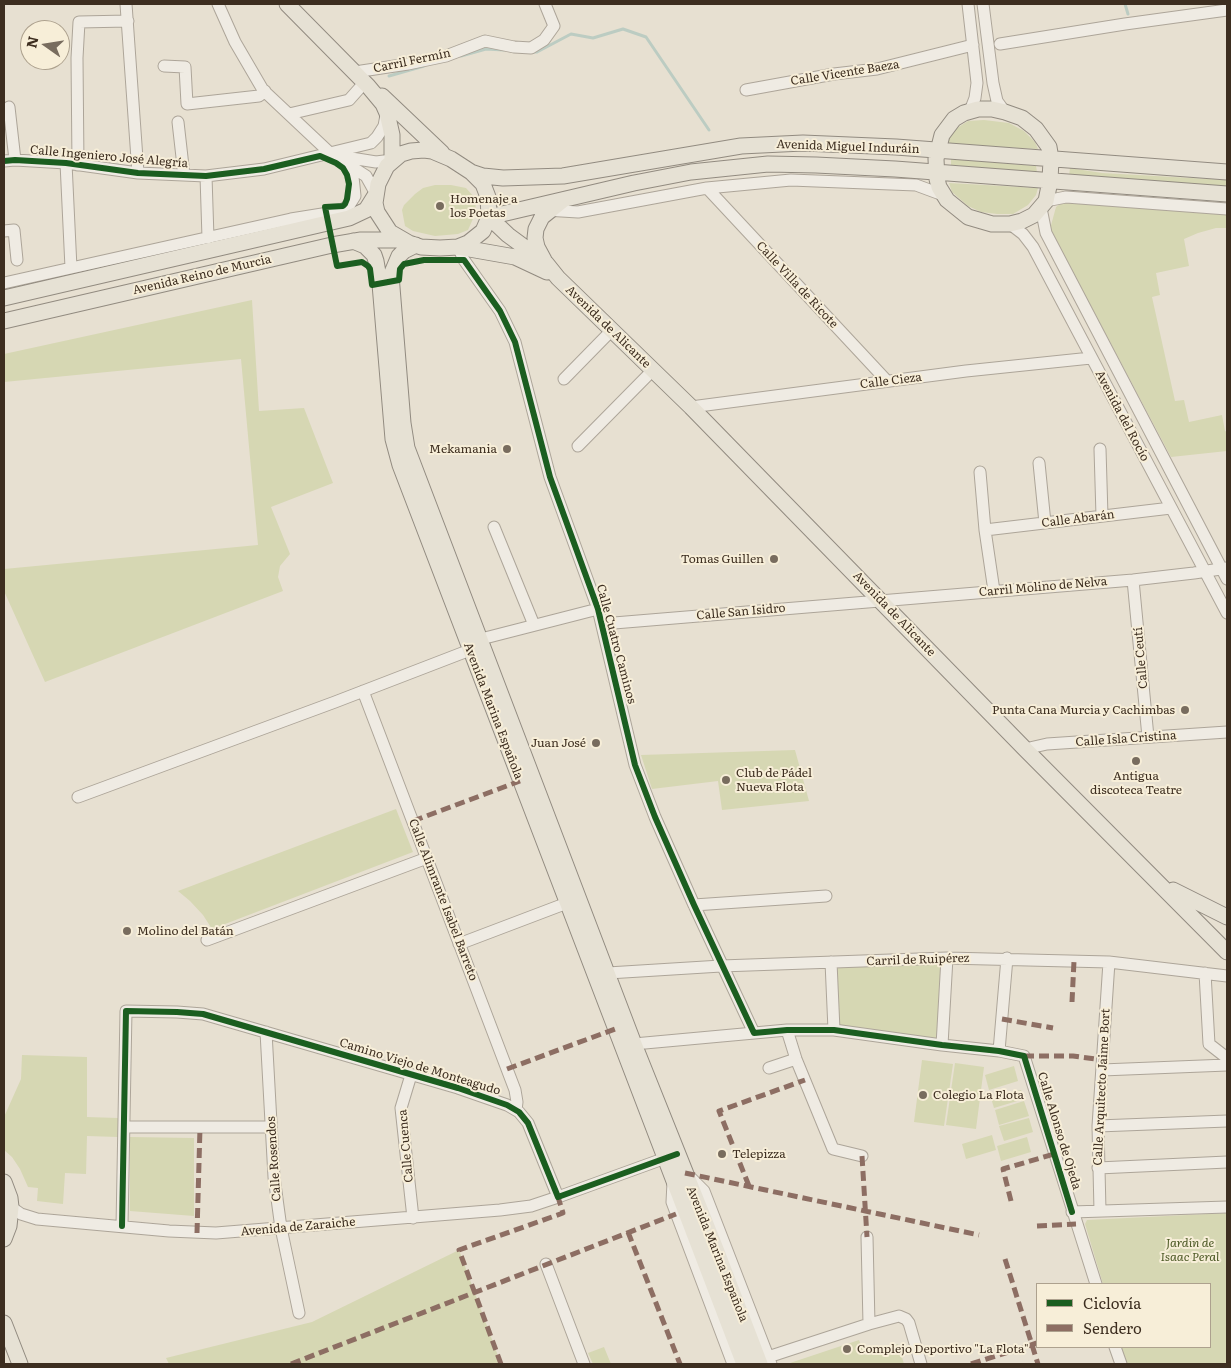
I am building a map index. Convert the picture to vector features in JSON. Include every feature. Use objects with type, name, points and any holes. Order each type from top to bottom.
[{"type":"main road","points":[[287,4],[363,80],[388,101],[444,156]]},
{"type":"main road","points":[[363,80],[387,113],[394,149],[392,160],[382,174],[376,194],[377,212],[382,222],[390,232],[409,243],[440,248],[458,247],[468,243],[482,231],[489,217],[489,204],[483,184],[471,172],[432,151],[420,150],[406,153],[392,160]]},
{"type":"main road","points":[[984,109],[1005,112],[1022,118],[1036,129],[1046,141],[1052,159],[1050,180],[1043,205],[1028,218],[1010,224],[992,224],[968,217],[952,205],[943,195],[938,186],[936,172],[938,150],[942,135],[950,123],[959,116],[970,111],[984,109]]},
{"type":"main road","name":"Avenida Miguel Induráin","points":[[471,172],[484,176],[503,178],[563,176],[703,151],[780,143],[938,150],[1227,172]]},
{"type":"main road","name":"Avenida Miguel Induráin","points":[[489,217],[634,183],[691,172],[751,165],[816,164],[1227,194]]},
{"type":"main road","name":"Avenida Reino de Murcia","points":[[4,298],[359,215],[366,210],[376,194]]},
{"type":"main road","points":[[546,263],[537,248],[535,233],[540,220],[563,200]]},
{"type":"main road","name":"Avenida de Alicante","points":[[489,217],[508,235],[546,263],[558,278],[691,407],[1025,749],[1227,952]]},
{"type":"main road","name":"Avenida Reino de Murcia","points":[[4,321],[353,241],[409,243]]},
{"type":"main road","name":"Avenida Marina Española","points":[[353,241],[370,250],[376,261],[391,428],[395,450],[608,972],[628,1046]]},
{"type":"main road","name":"Avenida Marina Española","points":[[409,243],[409,247],[399,256],[391,274],[405,436],[412,462],[567,903],[628,1046]]},
{"type":"main road","name":"Avenida de Alicante","points":[[458,247],[515,257],[558,278]]},
{"type":"main road","points":[[1155,879],[1182,895],[1227,917]]},
{"type":"main road","points":[[628,1046],[679,1175]]},
{"type":"main road","name":"Avenida Marina Española","points":[[679,1175],[716,1249],[766,1362]]},
{"type":"main road","name":"Avenida Marina Española","points":[[679,1175],[744,1364]]},
{"type":"main road","points":[[4,1182],[11,1207],[6,1233]]},
{"type":"main road","points":[[4,1323],[20,1364]]},
{"type":"street","points":[[126,4],[138,174]]},
{"type":"street","points":[[218,4],[235,42],[265,91],[288,114],[337,155],[366,176],[376,194]]},
{"type":"street","name":"Carril Fermín","points":[[363,80],[408,64],[446,56],[485,41],[531,48],[544,40],[554,26],[545,4]]},
{"type":"street","points":[[968,4],[977,91],[970,111]]},
{"type":"street","points":[[983,4],[992,83],[997,101],[1005,112]]},
{"type":"street","points":[[1000,44],[1227,10]]},
{"type":"street","points":[[71,268],[72,164],[79,22],[128,21]]},
{"type":"street","name":"Calle Vicente Baeza","points":[[746,90],[834,74],[878,69],[973,45]]},
{"type":"street","points":[[164,66],[184,67],[187,104],[259,96],[265,91]]},
{"type":"street","points":[[288,114],[349,100],[363,80]]},
{"type":"street","points":[[9,107],[9,161]]},
{"type":"street","name":"Calle Ingeniero José Alegría","points":[[9,161],[72,164],[138,174],[184,176],[206,176],[264,169],[337,155],[371,143],[384,126],[387,113]]},
{"type":"street","points":[[178,122],[184,176]]},
{"type":"street","points":[[337,155],[341,153],[351,158],[376,162],[392,160]]},
{"type":"street","points":[[4,283],[290,219],[341,211],[350,204],[355,196],[353,177],[337,155]]},
{"type":"street","points":[[206,176],[208,238]]},
{"type":"street","points":[[529,207],[549,211],[578,212],[707,188],[790,180],[916,185],[943,195]]},
{"type":"street","name":"Calle Villa de Ricote","points":[[707,188],[887,381]]},
{"type":"street","points":[[1043,205],[1066,197],[1227,209]]},
{"type":"street","name":"Avenida del Rocío","points":[[1043,205],[1046,234],[1225,572]]},
{"type":"street","points":[[253,227],[278,235],[290,219]]},
{"type":"street","name":"Avenida del Rocío","points":[[1010,224],[1028,239],[1227,613]]},
{"type":"street","points":[[4,231],[14,230],[17,260]]},
{"type":"street","name":"Calle Cuatro Caminos","points":[[458,247],[464,260],[500,312],[515,342],[550,477],[598,609],[635,765],[655,817],[721,966],[754,1033]]},
{"type":"street","points":[[564,379],[612,330]]},
{"type":"street","points":[[1091,358],[1090,351],[1095,345],[1107,349]]},
{"type":"street","name":"Calle Cieza","points":[[691,407],[966,371],[1091,358]]},
{"type":"street","points":[[578,446],[653,370]]},
{"type":"street","points":[[1100,449],[1102,516]]},
{"type":"street","points":[[1040,463],[1045,523]]},
{"type":"street","points":[[980,472],[985,530],[994,591]]},
{"type":"street","name":"Calle Abarán","points":[[985,530],[1171,508]]},
{"type":"street","points":[[494,527],[534,625]]},
{"type":"street","name":"Carril Molino de Nelva","points":[[880,600],[1133,580],[1205,572],[1225,572]]},
{"type":"street","name":"Calle Ceutí","points":[[1133,580],[1148,737]]},
{"type":"street","name":"Calle San Isidro","points":[[602,624],[880,600]]},
{"type":"street","points":[[78,797],[363,691],[475,644],[534,625],[598,609]]},
{"type":"street","name":"Calle Alimrante Isabel Barreto","points":[[363,691],[515,1090],[518,1102],[516,1110]]},
{"type":"street","name":"Calle Isla Cristina","points":[[1025,749],[1047,744],[1227,732]]},
{"type":"street","points":[[207,940],[427,858]]},
{"type":"street","points":[[694,905],[826,896]]},
{"type":"street","points":[[459,944],[567,903]]},
{"type":"street","points":[[942,1045],[947,958]]},
{"type":"street","points":[[628,1046],[787,1030],[834,1030],[999,1051],[1007,958]]},
{"type":"street","name":"Carril de Ruipérez","points":[[608,972],[831,962],[1007,958],[1109,962],[1227,976]]},
{"type":"street","points":[[831,962],[834,1030]]},
{"type":"street","name":"Calle Arquitecto Jaime Bort","points":[[1100,1211],[1098,1126],[1109,962]]},
{"type":"street","points":[[1204,973],[1209,1044],[1227,1058]]},
{"type":"street","name":"Camino Viejo de Monteagudo","points":[[124,1127],[126,1012],[203,1014],[465,1091],[516,1110]]},
{"type":"street","points":[[787,1030],[796,1059],[833,1149],[862,1156]]},
{"type":"street","name":"Calle Rosendos","points":[[266,1032],[274,1177],[281,1228],[299,1313]]},
{"type":"street","name":"Calle Alonso de Ojeda","points":[[999,1051],[1024,1056],[1096,1283]]},
{"type":"street","points":[[769,1068],[796,1059]]},
{"type":"street","points":[[1102,1070],[1227,1065]]},
{"type":"street","name":"Calle Cuenca","points":[[411,1075],[401,1108],[413,1218]]},
{"type":"street","points":[[516,1110],[528,1123],[558,1197],[671,1156]]},
{"type":"street","points":[[1098,1126],[1227,1122]]},
{"type":"street","points":[[122,1226],[124,1127],[271,1127]]},
{"type":"street","points":[[1098,1168],[1227,1162]]},
{"type":"street","name":"Avenida Marina Española","points":[[733,1364],[672,1202],[679,1175],[704,1191],[766,1362]]},
{"type":"street","name":"Avenida de Zaraiche","points":[[11,1207],[21,1214],[37,1219],[197,1233],[517,1209],[558,1197]]},
{"type":"street","points":[[1072,1212],[1227,1207]]},
{"type":"street","name":"Avenida de Zaraiche","points":[[6,1233],[20,1222],[37,1219]]},
{"type":"street","points":[[716,1220],[716,1249]]},
{"type":"street","points":[[867,1237],[869,1324]]},
{"type":"street","points":[[546,1264],[584,1364]]},
{"type":"street","points":[[766,1362],[869,1324],[893,1317],[902,1317],[906,1319],[921,1364]]},
{"type":"street","points":[[1115,1348],[1121,1364]]},
{"type":"green space","points":[[984,120],[1009,123],[1024,131],[1035,142],[1038,149],[948,144],[950,135],[957,128],[968,121]]},
{"type":"green space","points":[[951,159],[1036,166],[1037,172],[951,165]]},
{"type":"green space","points":[[1070,168],[1102,173],[1227,180],[1227,187],[1069,176]]},
{"type":"green space","points":[[949,183],[1038,188],[1036,195],[1028,205],[1013,214],[997,214],[981,212],[968,206],[952,192]]},
{"type":"green space","points":[[435,185],[451,185],[466,188],[475,198],[476,212],[468,230],[458,234],[435,236],[413,231],[405,226],[402,210],[404,205],[423,188]]},
{"type":"green space","points":[[1062,202],[1227,214],[1227,228],[1216,228],[1184,239],[1189,266],[1156,273],[1160,295],[1152,297],[1175,401],[1184,400],[1189,422],[1222,415],[1225,431],[1227,432],[1227,451],[1171,457],[1050,229],[1056,207]]},
{"type":"green space","points":[[252,300],[259,411],[304,408],[333,483],[271,507],[290,554],[280,566],[278,577],[283,591],[45,682],[4,591],[4,569],[258,545],[241,359],[4,382],[4,354]]},
{"type":"green space","name":"Club de Pádel Nueva Flota","points":[[795,750],[809,801],[722,810],[718,781],[652,789],[641,755]]},
{"type":"green space","points":[[396,809],[413,852],[212,929],[203,915],[178,891]]},
{"type":"green space","points":[[947,958],[942,1045],[834,1030],[831,962]]},
{"type":"green space","points":[[22,1055],[87,1057],[87,1117],[118,1118],[118,1137],[87,1136],[86,1174],[65,1173],[63,1204],[37,1201],[38,1188],[28,1187],[20,1169],[12,1157],[4,1150],[4,1117],[21,1079]]},
{"type":"green space","points":[[922,1060],[953,1064],[944,1126],[914,1122]]},
{"type":"green space","points":[[955,1063],[984,1067],[976,1129],[946,1125]]},
{"type":"green space","points":[[1014,1066],[1018,1081],[989,1090],[985,1075]]},
{"type":"green space","points":[[1021,1090],[1024,1099],[994,1108],[991,1098]]},
{"type":"green space","points":[[1024,1101],[1029,1116],[999,1125],[995,1110]]},
{"type":"green space","points":[[1029,1118],[1033,1132],[1004,1141],[999,1126]]},
{"type":"green space","points":[[992,1135],[996,1150],[966,1159],[962,1144]]},
{"type":"green space","points":[[130,1137],[194,1138],[194,1216],[130,1211]]},
{"type":"green space","points":[[1027,1137],[1031,1152],[1001,1161],[997,1146]]},
{"type":"green space","name":"Jardín de Isaac Peral","points":[[1227,1213],[1227,1364],[1127,1364],[1121,1348],[1211,1348],[1211,1283],[1103,1283],[1085,1224],[1087,1220]]},
{"type":"green space","points":[[459,1250],[501,1364],[169,1364],[166,1358],[312,1322]]},
{"type":"green space","name":"Complejo Deportivo \"La Flota\"","points":[[859,1340],[865,1355],[898,1344],[904,1364],[787,1364]]},
{"type":"green space","points":[[604,1347],[611,1364],[593,1364],[588,1353]]},
{"type":"waterway","points":[[1125,4],[1128,14]]},
{"type":"waterway","points":[[533,52],[537,52],[571,34],[593,38],[623,29],[646,37],[709,130]]},
{"type":"waterway","points":[[461,56],[486,49],[504,50]]},
{"type":"waterway","points":[[389,76],[424,66]]},
{"type":"marked path","points":[[413,821],[520,781]]},
{"type":"marked path","points":[[1072,1002],[1074,961]]},
{"type":"marked path","points":[[1002,1019],[1053,1028]]},
{"type":"marked path","points":[[507,1069],[615,1029]]},
{"type":"marked path","points":[[1024,1056],[1073,1056],[1103,1060]]},
{"type":"marked path","points":[[749,1186],[719,1111],[805,1080]]},
{"type":"marked path","points":[[197,1233],[200,1128]]},
{"type":"marked path","points":[[1011,1201],[1003,1169],[1054,1154]]},
{"type":"marked path","points":[[862,1156],[867,1237]]},
{"type":"marked path","points":[[685,1173],[979,1235]]},
{"type":"marked path","points":[[501,1364],[459,1250],[563,1213],[558,1197]]},
{"type":"marked path","points":[[291,1364],[676,1214]]},
{"type":"marked path","points":[[1037,1226],[1076,1224]]},
{"type":"marked path","points":[[628,1232],[680,1364]]},
{"type":"marked path","points":[[1005,1259],[1038,1364]]},
{"type":"marked path","points":[[971,1364],[1036,1343]]},
{"type":"cycle path","points":[[4,161],[66,163],[138,173],[206,176],[264,169],[320,156],[343,168],[349,184],[347,199],[343,206],[325,207],[337,266],[362,262],[370,269],[372,285],[399,280],[400,269],[404,264],[424,260],[464,260],[500,311],[515,342],[550,477],[598,609],[635,765],[655,817],[694,905],[754,1033],[787,1030],[834,1030],[999,1051],[1024,1056],[1072,1212]]},
{"type":"cycle path","points":[[122,1226],[126,1011],[203,1014],[458,1088],[507,1105],[519,1112],[528,1123],[558,1197],[677,1154]]},
{"type":"place","name":"Homenaje a los Poetas","points":[[440,206]]},
{"type":"place","name":"Mekamania","points":[[507,449]]},
{"type":"place","name":"Tomas Guillen","points":[[774,559]]},
{"type":"place","name":"Punta Cana Murcia y Cachimbas","points":[[1185,710]]},
{"type":"place","name":"Juan José","points":[[596,743]]},
{"type":"place","name":"Antigua discoteca Teatre","points":[[1136,761]]},
{"type":"place","name":"Club de Pádel Nueva Flota","points":[[726,780]]},
{"type":"place","name":"Molino del Batán","points":[[127,931]]},
{"type":"place","name":"Colegio La Flota","points":[[923,1095]]},
{"type":"place","name":"Telepizza","points":[[722,1154]]},
{"type":"place","name":"Complejo Deportivo \"La Flota\"","points":[[847,1349]]}]
